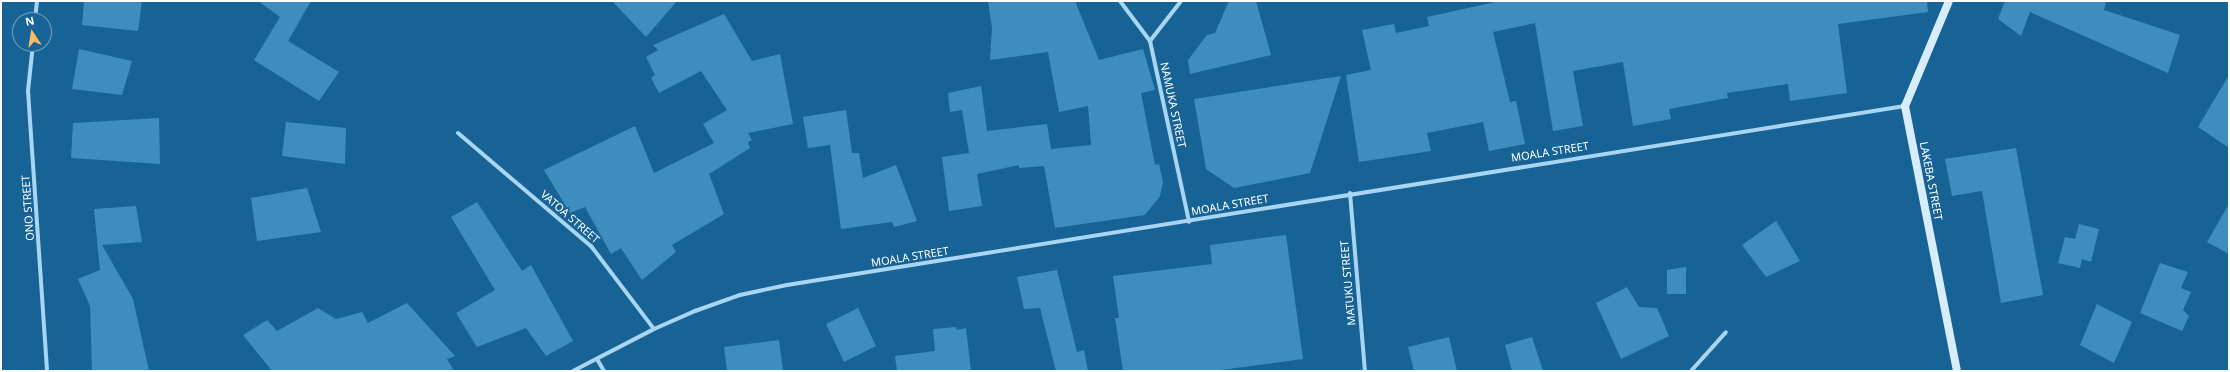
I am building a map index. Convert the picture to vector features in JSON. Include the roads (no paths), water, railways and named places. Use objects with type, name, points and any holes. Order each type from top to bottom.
[{"type":"main road","points":[[1905,106],[1949,1]]},
{"type":"main road","name":"LAKEBA STREET","points":[[1905,106],[1957,371]]},
{"type":"street","points":[[36,12],[37,1]]},
{"type":"street","name":"NAMUKA STREET","points":[[1120,1],[1150,41],[1189,222]]},
{"type":"street","points":[[1150,41],[1181,1]]},
{"type":"street","name":"ONO STREET","points":[[31,52],[28,91],[47,371]]},
{"type":"street","name":"MOALA STREET","points":[[572,371],[654,329],[740,295],[787,285],[1189,222],[1350,193],[1905,106]]},
{"type":"street","name":"VATOA STREET","points":[[458,133],[591,246],[654,329]]},
{"type":"street","name":"MATUKU STREET","points":[[1350,193],[1365,371]]},
{"type":"street","points":[[1691,371],[1726,332]]},
{"type":"street","points":[[597,359],[604,371]]}]
